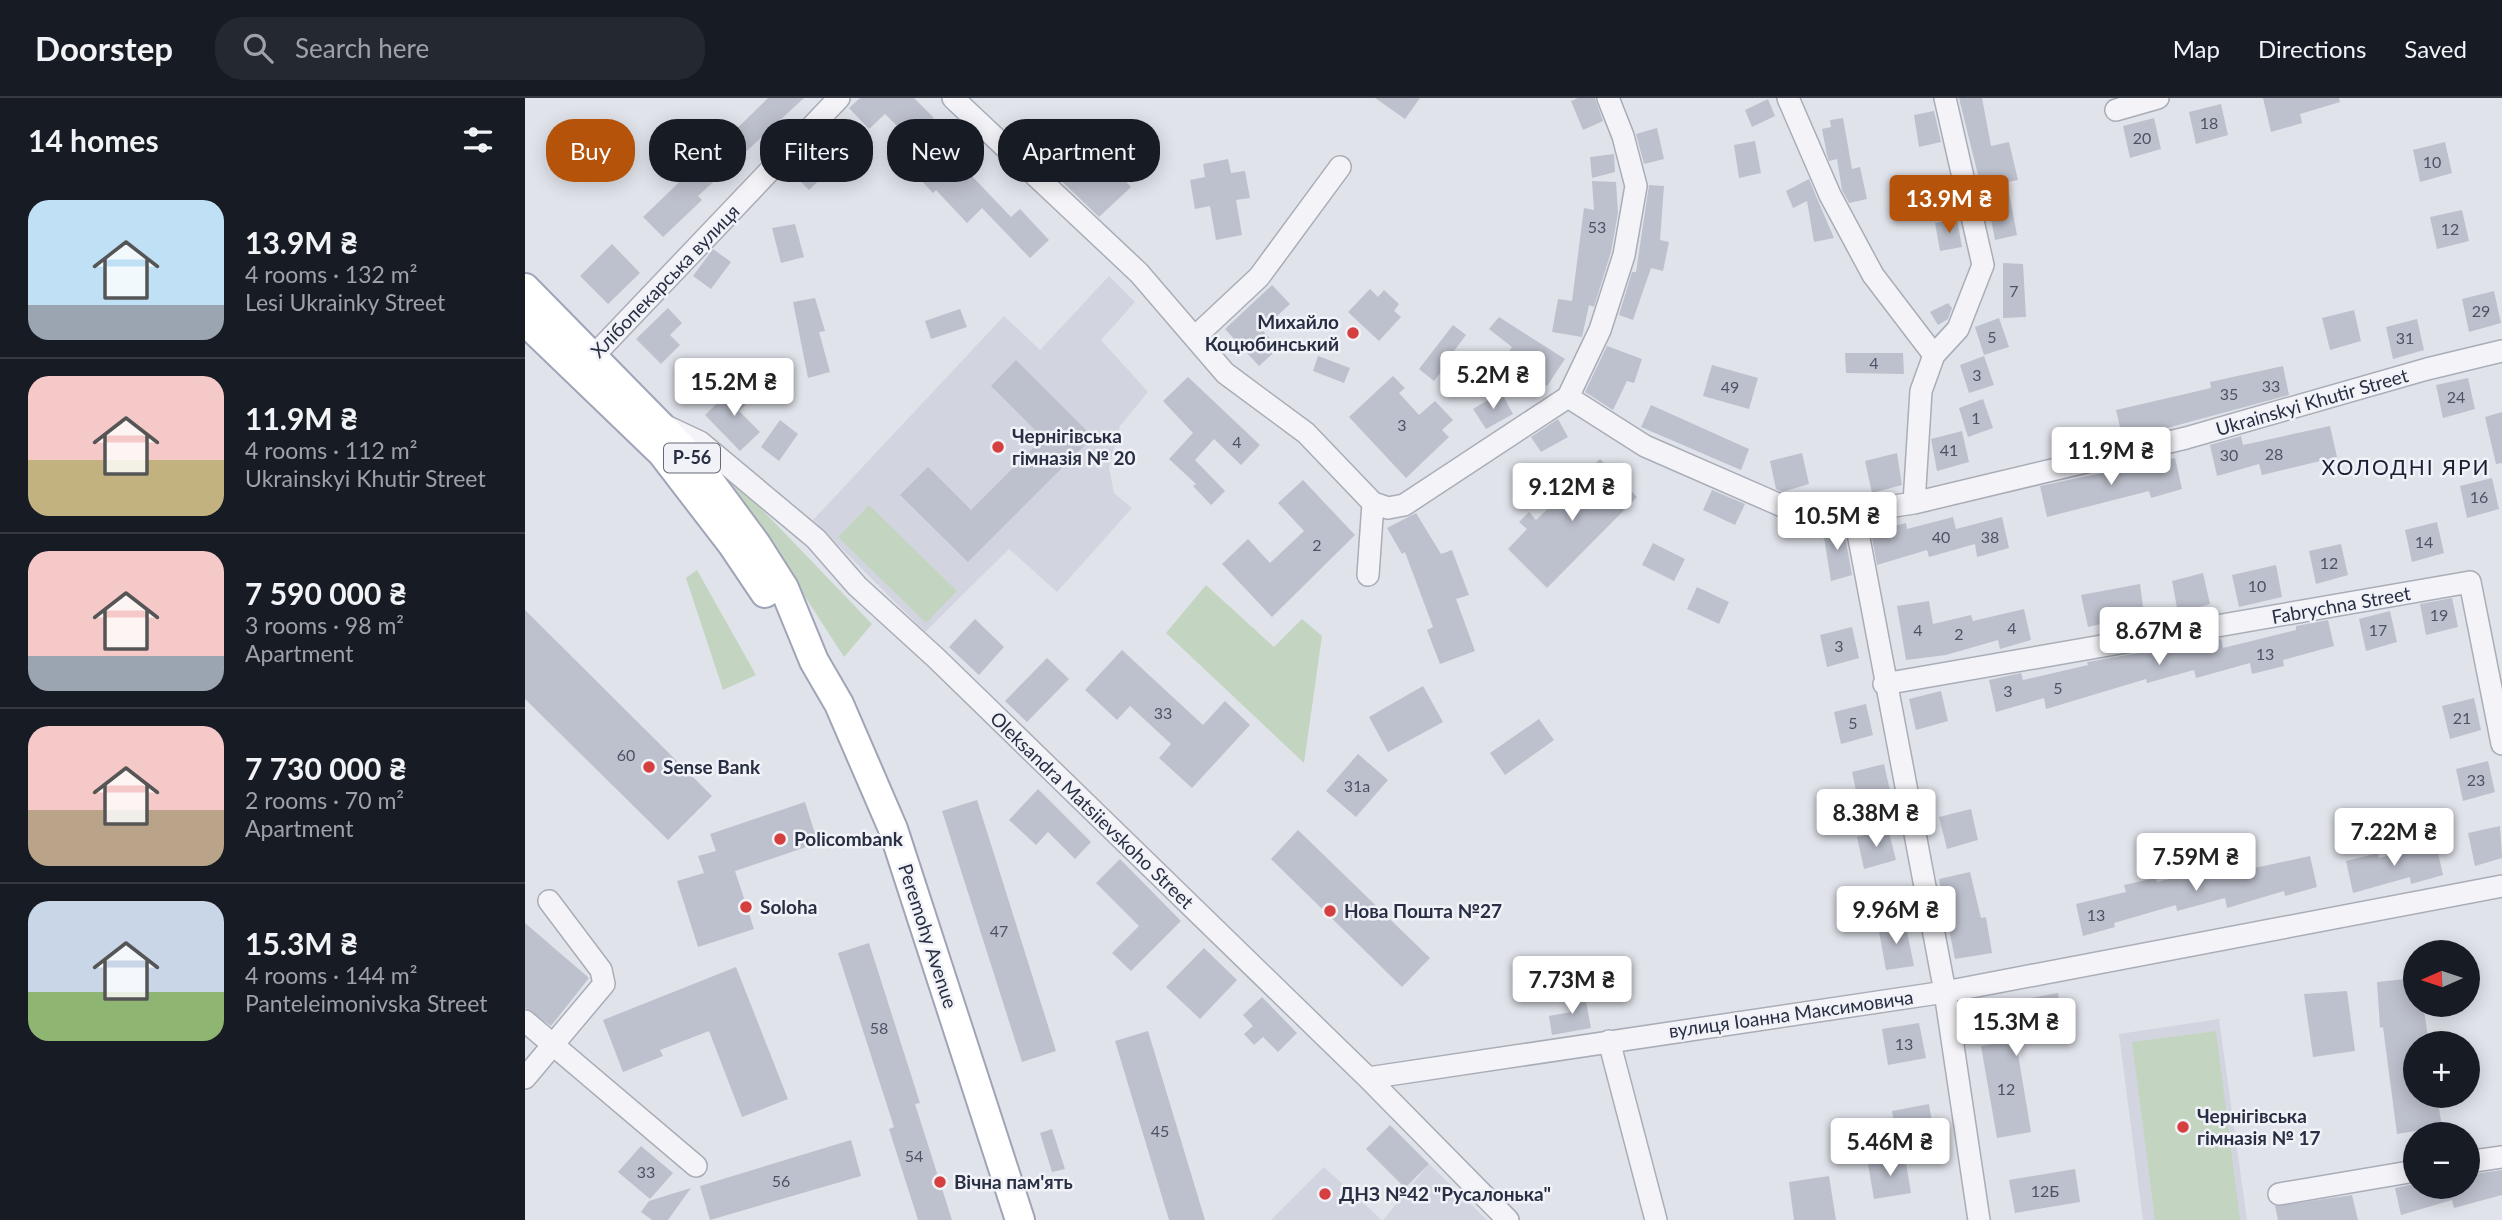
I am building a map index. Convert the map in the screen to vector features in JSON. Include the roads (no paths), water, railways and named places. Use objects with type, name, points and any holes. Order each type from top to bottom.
[{"type":"main road","name":"Peremohy Avenue","points":[[525,288],[662,453],[732,544],[814,661]]},
{"type":"main road","name":"Peremohy Avenue","points":[[525,321],[586,364],[659,422],[694,460],[757,544],[783,588],[814,661],[850,726],[893,829],[1020,1220]]},
{"type":"street","name":"Хлібопекарська вулиця","points":[[586,364],[839,98]]},
{"type":"street","points":[[953,98],[1139,273],[1225,373],[1306,433],[1373,503],[1388,508],[1404,505],[1569,397],[1600,330],[1625,255],[1636,186],[1623,136],[1608,98]]},
{"type":"street","points":[[1788,98],[1830,195],[1873,275],[1934,355]]},
{"type":"street","points":[[1914,503],[1921,391],[1934,355],[1958,329],[1983,265],[1945,98]]},
{"type":"street","points":[[2116,110],[2158,98]]},
{"type":"street","points":[[1195,337],[1259,277],[1340,167]]},
{"type":"street","name":"Ukrainskyi Khutir Street","points":[[1569,397],[1645,446],[1796,512],[1854,512],[1914,503],[2186,438],[2427,369],[2502,351]]},
{"type":"street","name":"Oleksandra Matsiievskoho Street","points":[[659,422],[700,442],[816,539],[857,586],[936,658],[1368,1078],[1508,1220]]},
{"type":"street","points":[[1368,575],[1373,503]]},
{"type":"street","points":[[1854,512],[1884,684],[1945,992],[1979,1220]]},
{"type":"street","name":"Fabrychna Street","points":[[1884,684],[2470,582],[2502,744]]},
{"type":"street","name":"вулиця Іоанна Максимовича","points":[[1368,1078],[1945,992],[2502,886]]},
{"type":"street","points":[[525,1078],[604,984],[601,970],[549,901]]},
{"type":"street","points":[[525,1021],[696,1166]]},
{"type":"street","points":[[1609,1041],[1656,1220]]},
{"type":"street","points":[[2480,1160],[2502,1157]]},
{"type":"street","points":[[2279,1194],[2403,1173]]},
{"type":"place","name":"Михайло Коцюбинський","points":[[1353,333]]},
{"type":"place","name":"Чернігівська гімназія № 20","points":[[998,447]]},
{"type":"place","name":"Sense Bank","points":[[649,767]]},
{"type":"place","name":"Policombank","points":[[780,839]]},
{"type":"place","name":"Soloha","points":[[746,907]]},
{"type":"place","name":"Нова Пошта №27","points":[[1330,911]]},
{"type":"place","name":"Чернігівська гімназія № 17","points":[[2183,1127]]},
{"type":"place","name":"Вічна пам'ять","points":[[940,1182]]},
{"type":"place","name":"ДНЗ №42 \"Русалонька\"","points":[[1325,1194]]},
{"type":"district","name":"ХОЛОДНІ ЯРИ","points":[[2406,468]]}]
